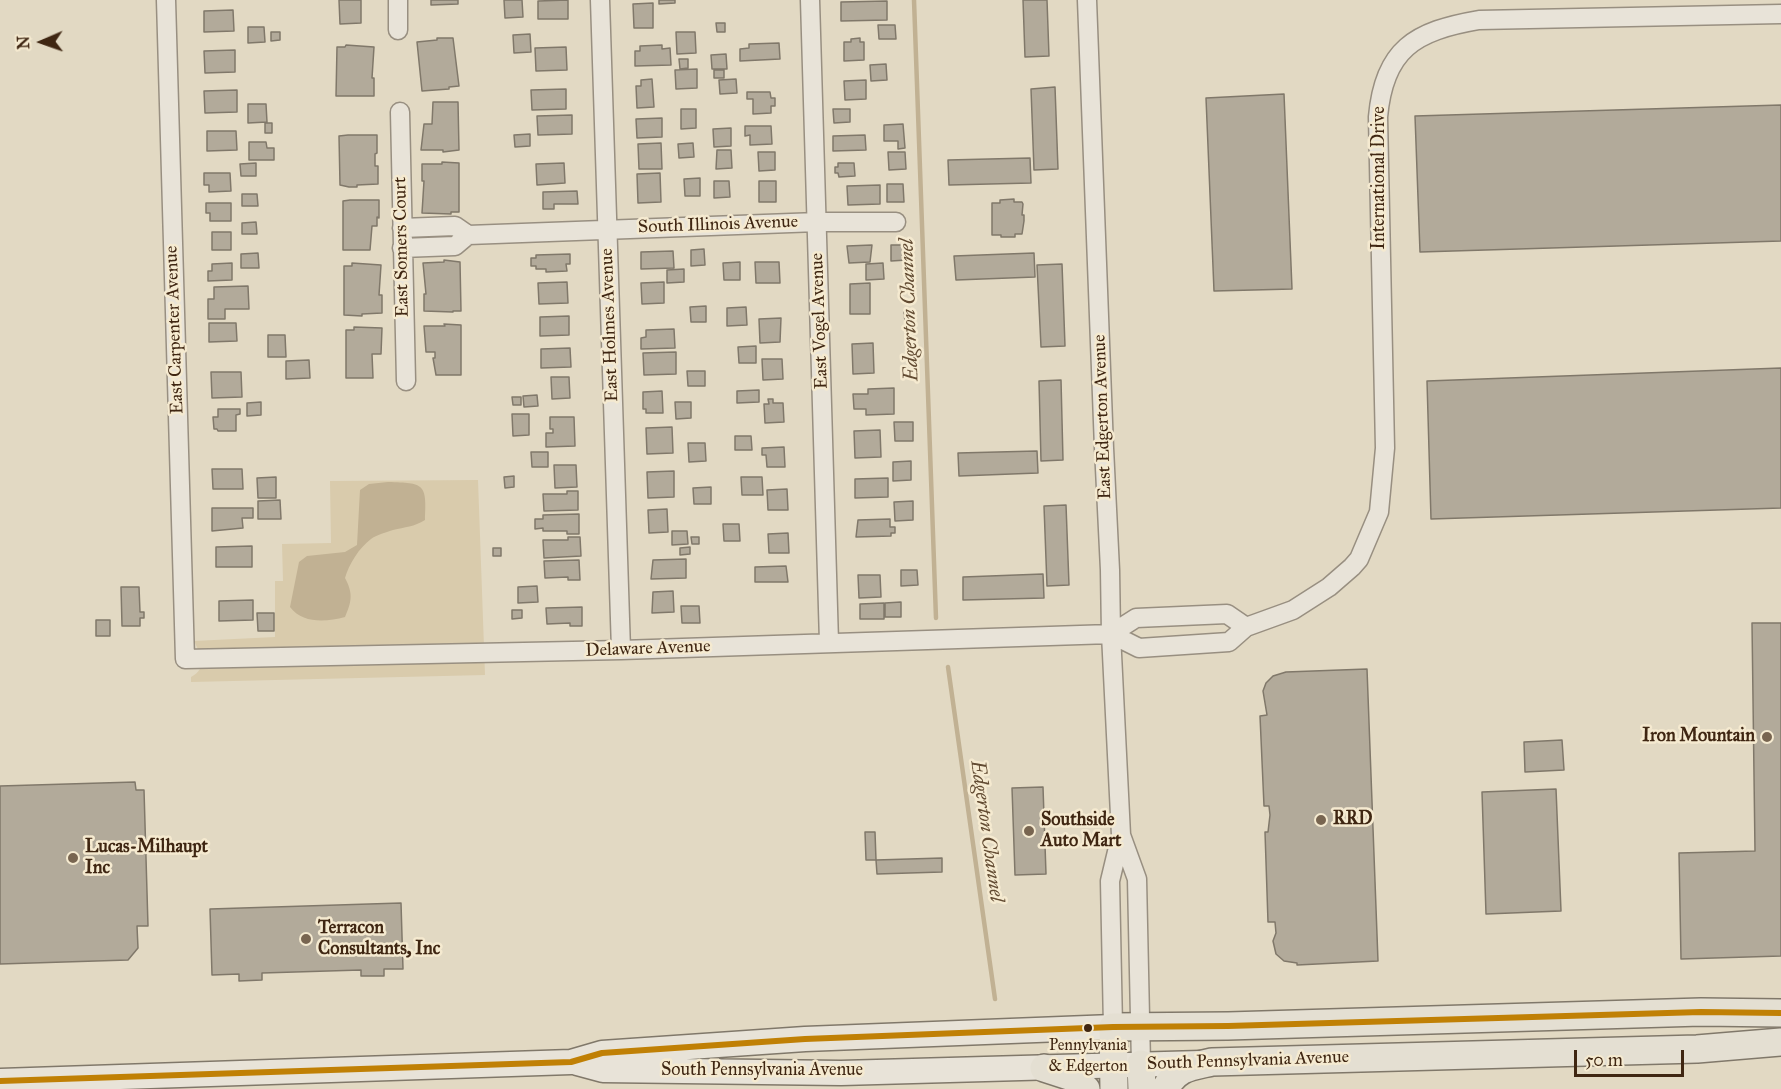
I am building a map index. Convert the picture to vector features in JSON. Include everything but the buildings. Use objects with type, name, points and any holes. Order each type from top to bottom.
[{"type":"main road","name":"South Pennsylvania Avenue","points":[[0,1081],[571,1062],[602,1053],[829,1038],[1113,1027],[1228,1026],[1701,1012],[1781,1013]]},
{"type":"main road","points":[[1113,1027],[1114,1077]]},
{"type":"main road","points":[[829,1038],[829,1073]]},
{"type":"main road","name":"South Pennsylvania Avenue","points":[[571,1062],[603,1070],[829,1073],[1044,1068],[1114,1077],[1141,1077],[1212,1062],[1697,1049],[1781,1042]]},
{"type":"main road","points":[[1165,1089],[1179,1072],[1212,1062]]},
{"type":"main road","points":[[1044,1068],[1072,1077],[1086,1089]]},
{"type":"street","name":"East Carpenter Avenue","points":[[166,0],[185,659]]},
{"type":"street","points":[[398,0],[398,30]]},
{"type":"street","name":"East Holmes Avenue","points":[[600,0],[621,650]]},
{"type":"street","name":"East Vogel Avenue","points":[[810,0],[829,642]]},
{"type":"street","name":"East Edgerton Avenue","points":[[1087,0],[1111,634],[1121,835],[1137,879],[1141,1077]]},
{"type":"street","name":"International Drive","points":[[1111,634],[1139,648],[1229,642],[1246,627],[1293,610],[1329,587],[1359,559],[1369,539],[1379,512],[1385,448],[1378,117],[1383,87],[1396,56],[1424,34],[1451,24],[1479,20],[1781,14]]},
{"type":"street","name":"East Somers Court","points":[[400,112],[406,381]]},
{"type":"street","name":"South Illinois Avenue","points":[[402,228],[455,226],[468,235],[818,222],[896,222]]},
{"type":"street","name":"South Illinois Avenue","points":[[402,248],[455,246],[468,235]]},
{"type":"street","points":[[1111,634],[1136,618],[1227,614],[1246,627]]},
{"type":"street","name":"Delaware Avenue","points":[[185,659],[621,650],[1111,634]]},
{"type":"street","name":"East Edgerton Avenue","points":[[1113,1027],[1110,881],[1114,855],[1121,835]]},
{"type":"shaded area","points":[[478,480],[485,675],[191,682],[191,677],[200,670],[202,661],[194,641],[275,637],[275,581],[283,581],[282,544],[331,543],[330,481]]},
{"type":"shaded area","points":[[409,483],[421,487],[425,499],[425,520],[376,536],[359,552],[345,578],[351,597],[345,617],[315,620],[295,613],[290,607],[299,562],[307,556],[345,552],[357,545],[360,490],[369,484]]},
{"type":"waterway","name":"Edgerton Channel","points":[[914,0],[936,618]]},
{"type":"waterway","name":"Edgerton Channel","points":[[948,667],[995,999]]},
{"type":"transit line","points":[[0,1081],[571,1062],[602,1053],[805,1039],[1113,1027],[1228,1026],[1701,1012],[1781,1013]]},
{"type":"place","name":"Iron Mountain","points":[[1767,737]]},
{"type":"place","name":"RRD","points":[[1321,820]]},
{"type":"place","name":"Southside Auto Mart","points":[[1029,831]]},
{"type":"place","name":"Lucas-Milhaupt Inc","points":[[73,858]]},
{"type":"place","name":"Terracon Consultants, Inc","points":[[306,939]]},
{"type":"place","name":"Pennylvania & Edgerton","points":[[1088,1028]]}]
